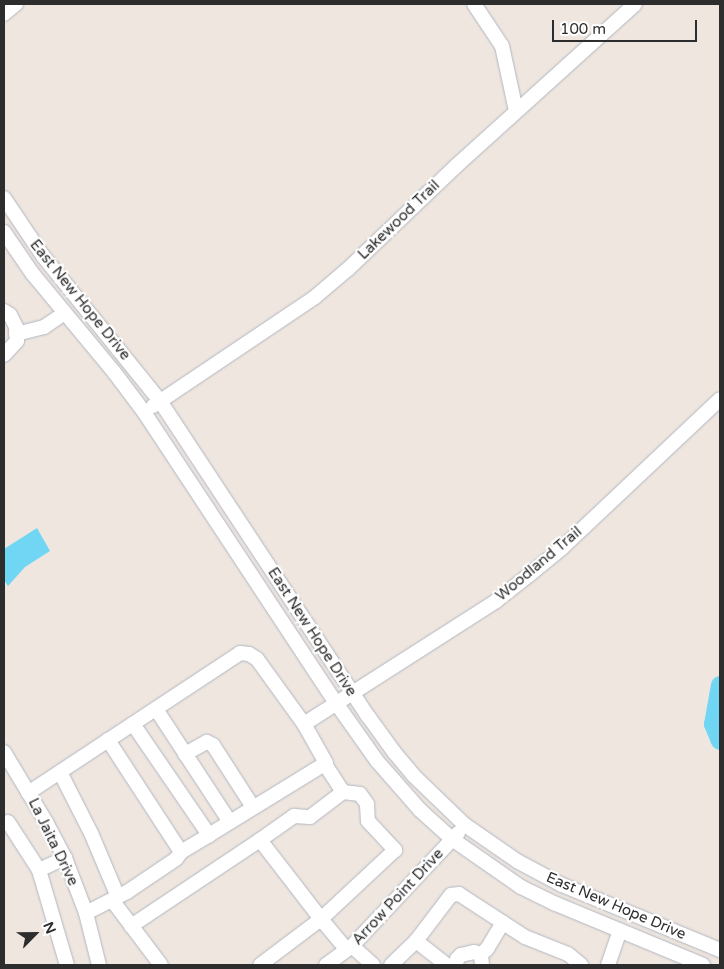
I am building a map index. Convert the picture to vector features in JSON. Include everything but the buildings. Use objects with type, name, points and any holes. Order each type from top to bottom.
[{"type":"street","points":[[4,14],[16,4]]},
{"type":"street","points":[[474,4],[502,46],[516,111]]},
{"type":"street","name":"Lakewood Trail","points":[[144,412],[314,297],[348,269],[516,111],[635,4]]},
{"type":"street","name":"East New Hope Drive","points":[[4,198],[44,256],[160,401],[352,693],[394,752],[426,788],[466,825],[517,861],[562,885],[720,950]]},
{"type":"street","name":"East New Hope Drive","points":[[4,234],[32,273],[114,372],[144,412],[336,703],[392,779],[420,810],[452,840],[522,887],[620,931],[703,965]]},
{"type":"street","points":[[4,311],[10,315],[17,341],[4,355]]},
{"type":"street","points":[[16,334],[44,327],[65,313]]},
{"type":"street","name":"Woodland Trail","points":[[304,724],[496,601],[530,575],[562,548],[720,399]]},
{"type":"street","points":[[28,793],[240,653],[249,654],[257,659],[304,724],[326,763],[324,764],[343,792]]},
{"type":"street","points":[[156,709],[230,822]]},
{"type":"street","points":[[133,724],[208,835]]},
{"type":"street","points":[[108,740],[181,852]]},
{"type":"street","points":[[185,754],[207,742],[213,745],[253,807]]},
{"type":"street","name":"La Jaita Drive","points":[[4,752],[65,858],[86,913],[99,965]]},
{"type":"street","points":[[86,913],[115,899],[176,859],[181,852],[324,764]]},
{"type":"street","points":[[60,772],[91,833],[115,899],[131,926],[161,965]]},
{"type":"street","points":[[131,926],[294,816],[310,817],[343,792],[360,794],[367,804],[368,821],[395,850],[321,918],[260,965]]},
{"type":"street","points":[[8,822],[39,870],[67,965]]},
{"type":"street","name":"Arrow Point Drive","points":[[326,965],[350,948],[466,825]]},
{"type":"street","points":[[260,840],[321,918],[350,948],[373,965]]},
{"type":"street","points":[[39,870],[65,858]]},
{"type":"street","points":[[391,965],[416,941],[451,895],[460,894],[525,937],[568,954],[581,965]]},
{"type":"street","points":[[456,965],[457,959],[467,952],[481,960],[503,922]]},
{"type":"street","points":[[608,965],[620,931]]},
{"type":"street","points":[[416,941],[447,965]]},
{"type":"water","points":[[37,528],[50,551],[25,567],[8,586],[4,580],[4,549]]},
{"type":"waterway","points":[[720,685],[713,724],[720,741]]}]
